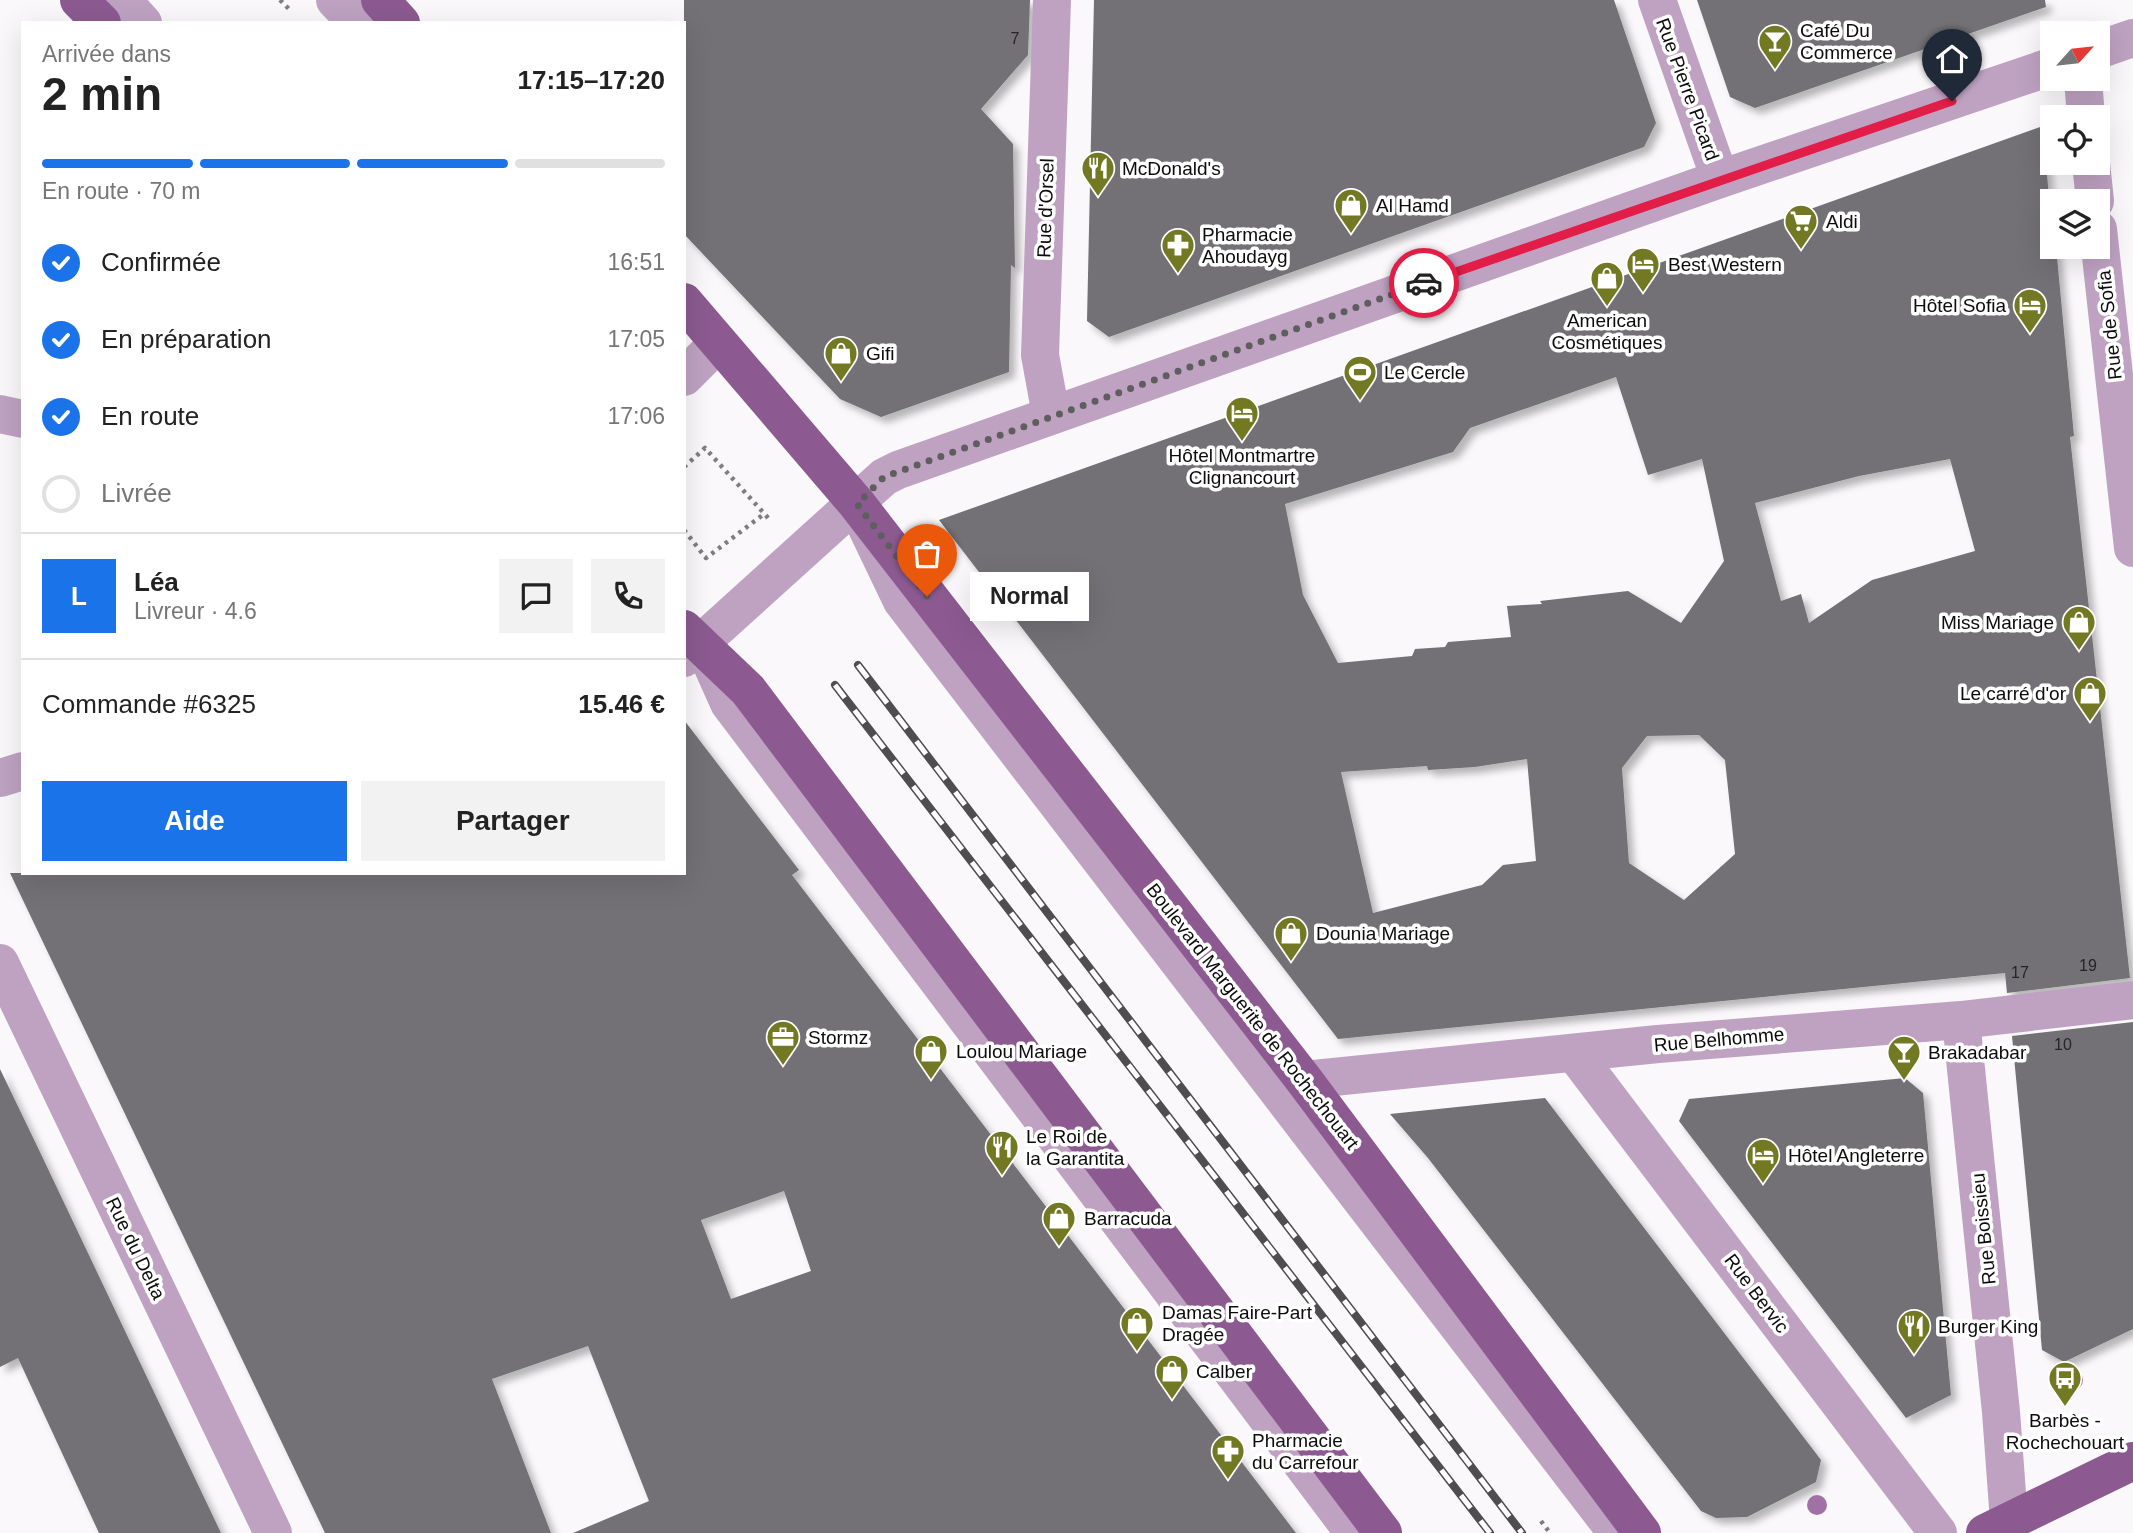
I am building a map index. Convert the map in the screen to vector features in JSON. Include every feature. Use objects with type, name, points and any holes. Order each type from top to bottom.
[{"type":"main road","points":[[79,0],[100,21]]},
{"type":"main road","points":[[380,0],[399,21]]},
{"type":"main road","name":"Boulevard Marguerite de Rochechouart","points":[[686,306],[701,339],[857,504],[1304,1080],[1642,1533]]},
{"type":"main road","points":[[690,644],[748,690],[1383,1533]]},
{"type":"main road","points":[[1997,1527],[2133,1461]]},
{"type":"street","points":[[122,0],[141,21]]},
{"type":"street","points":[[335,0],[355,21]]},
{"type":"street","name":"Rue d'Orsel","points":[[1051,415],[1040,355],[1052,0]]},
{"type":"street","name":"Rue Pierre Picard","points":[[1657,0],[1720,179]]},
{"type":"street","points":[[2110,46],[2133,38]]},
{"type":"street","points":[[1354,1533],[729,703],[690,644],[857,504],[884,477],[898,470],[1720,179],[2040,70]]},
{"type":"street","name":"Rue de Sofia","points":[[2101,259],[2133,548]]},
{"type":"street","points":[[686,373],[701,339]]},
{"type":"street","points":[[0,414],[21,419]]},
{"type":"street","name":"Boulevard Marguerite de Rochechouart","points":[[857,504],[902,601],[1617,1533]]},
{"type":"street","points":[[0,778],[21,772]]},
{"type":"street","name":"Rue du Delta","points":[[0,963],[273,1533]]},
{"type":"street","name":"Rue Belhomme","points":[[1304,1080],[1658,1044],[1961,1020],[2133,1000]]},
{"type":"street","name":"Rue Boissieu","points":[[1961,1020],[2001,1412],[1997,1527]]},
{"type":"street","name":"Rue Bervic","points":[[1575,1054],[1938,1533]]},
{"type":"path","points":[[686,465],[705,448],[764,514],[706,558],[686,533]]},
{"type":"path","points":[[1541,1521],[1550,1533]]},
{"type":"building","points":[[684,0],[1030,0],[1028,55],[981,109],[1013,144],[1015,268],[1011,265],[1009,372],[881,417],[840,399],[686,236]]},
{"type":"building","points":[[1094,0],[1614,0],[1656,123],[1644,147],[1109,337],[1087,321]]},
{"type":"building","points":[[1697,0],[2045,0],[2046,7],[1755,108],[1730,97]]},
{"type":"building","points":[[2040,127],[2040,175],[2047,175],[2048,189],[2040,189],[2040,259],[2057,259],[2074,436],[2070,437],[2130,978],[2007,993],[2005,973],[1338,1039],[939,520]],"holes":[[[1616,377],[1648,475],[1702,459],[1724,561],[1681,623],[1628,591],[1540,601],[1542,604],[1507,606],[1511,637],[1448,642],[1445,647],[1415,649],[1412,656],[1338,663],[1303,595],[1285,504],[1453,452],[1470,428]],[[1950,459],[1975,551],[1872,580],[1809,623],[1801,594],[1781,601],[1755,503],[1859,476]],[[1699,735],[1725,760],[1735,854],[1684,900],[1629,863],[1622,768],[1647,736]],[[1527,759],[1536,861],[1503,865],[1482,885],[1373,913],[1341,772],[1427,766],[1428,770],[1475,767]]]},
{"type":"building","points":[[686,723],[799,870],[792,875],[1296,1533],[573,1533],[649,1501],[588,1346],[492,1379],[551,1533],[325,1533],[10,873],[686,875]],"holes":[[[784,1191],[811,1271],[731,1299],[701,1220]]]},
{"type":"building","points":[[2133,1022],[2133,1329],[2064,1362],[2042,1350],[2012,1036]]},
{"type":"building","points":[[0,1069],[221,1533],[99,1533],[18,1358],[0,1367]]},
{"type":"building","points":[[1905,1078],[1923,1093],[1951,1395],[1906,1418],[1679,1121],[1689,1099]]},
{"type":"building","points":[[1545,1098],[1821,1460],[1816,1482],[1747,1517],[1716,1518],[1701,1511],[1428,1158],[1390,1114]]},
{"type":"railway","points":[[858,665],[1522,1533]]},
{"type":"railway","points":[[835,685],[1490,1533]]},
{"type":"way so far","points":[[927,596],[857,504],[884,477],[1424,283]]},
{"type":"place","name":"Café Du Commerce","points":[[1775,71]]},
{"type":"place","name":"McDonald's","points":[[1098,198]]},
{"type":"place","name":"Al Hamd","points":[[1351,235]]},
{"type":"place","name":"Aldi","points":[[1801,251]]},
{"type":"place","name":"Pharmacie Ahoudayg","points":[[1178,275]]},
{"type":"place","name":"Best Western","points":[[1643,294]]},
{"type":"place","name":"American Cosmétiques","points":[[1607,308]]},
{"type":"place","name":"Hôtel Sofia","points":[[2030,335]]},
{"type":"place","name":"Gifi","points":[[841,383]]},
{"type":"place","name":"Le Cercle","points":[[1360,402]]},
{"type":"place","name":"Hôtel Montmartre Clignancourt","points":[[1242,443]]},
{"type":"place","name":"Normal","points":[[927,596]]},
{"type":"place","name":"Miss Mariage","points":[[2079,652]]},
{"type":"place","name":"Le carré d'or","points":[[2090,723]]},
{"type":"place","name":"Dounia Mariage","points":[[1291,963]]},
{"type":"place","name":"Stormz","points":[[783,1067]]},
{"type":"place","name":"Loulou Mariage","points":[[931,1081]]},
{"type":"place","name":"Brakadabar","points":[[1904,1082]]},
{"type":"place","name":"Le Roi de la Garantita","points":[[1002,1177]]},
{"type":"place","name":"Hôtel Angleterre","points":[[1763,1185]]},
{"type":"place","name":"Barracuda","points":[[1059,1248]]},
{"type":"place","name":"Damas Faire-Part Dragée","points":[[1137,1353]]},
{"type":"place","name":"Burger King","points":[[1914,1356]]},
{"type":"place","name":"Calber","points":[[1172,1401]]},
{"type":"place","name":"Barbès - Rochechouart","points":[[2065,1408]]},
{"type":"place","name":"Pharmacie du Carrefour","points":[[1228,1481]]},
{"type":"route","points":[[1424,283],[1952,101]]}]
